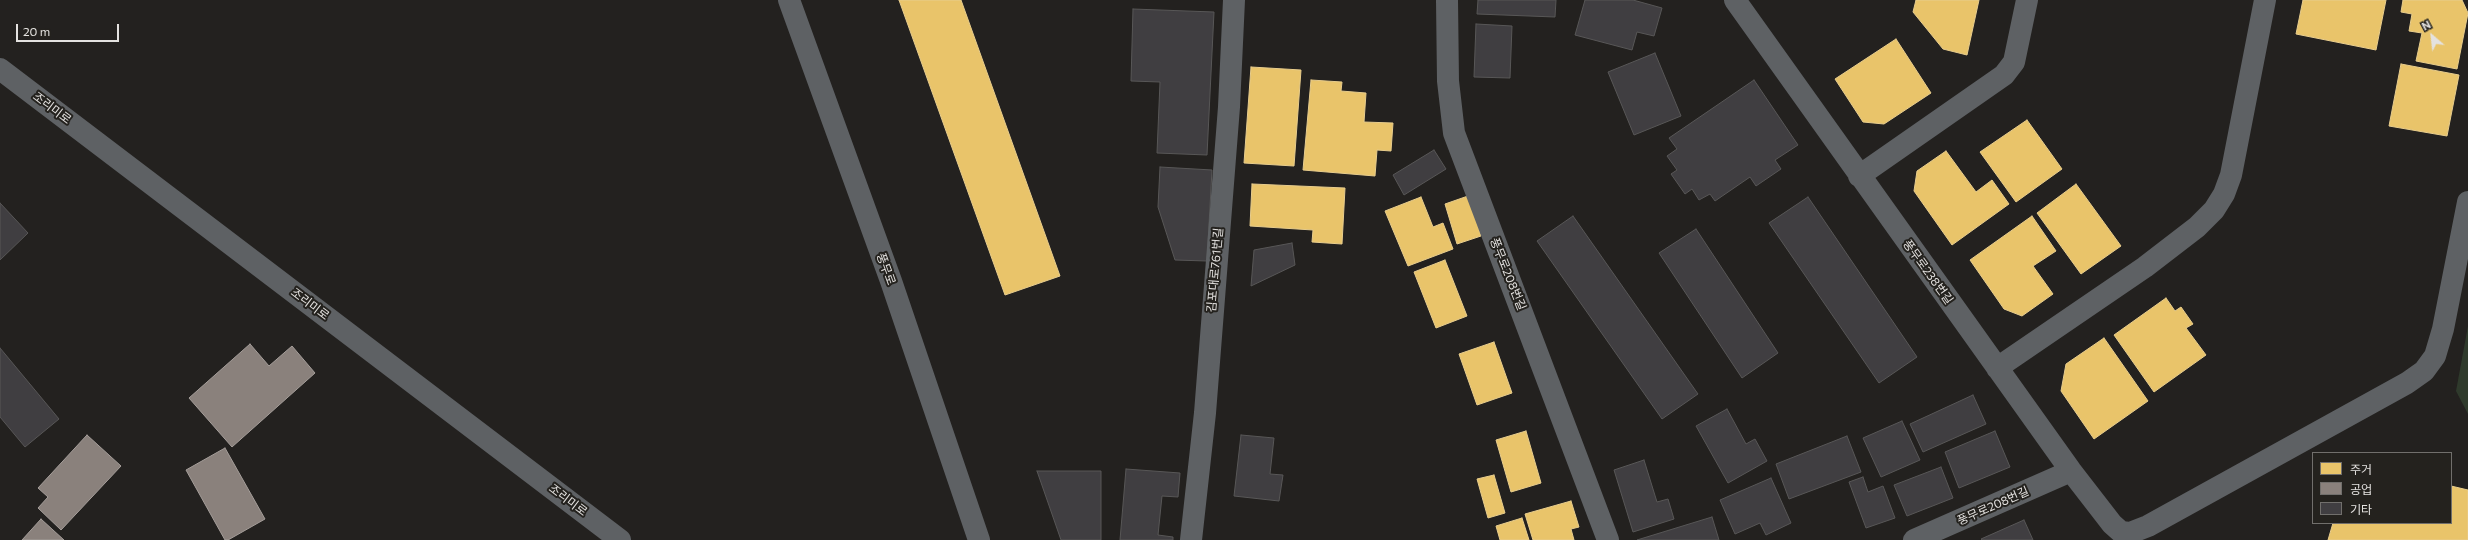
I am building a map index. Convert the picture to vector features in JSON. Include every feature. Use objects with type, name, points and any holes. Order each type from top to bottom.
[{"type":"street","name":"풍무로","points":[[789,0],[888,274],[979,540]]},
{"type":"street","name":"김포대로761번길","points":[[1191,540],[1205,414],[1229,107],[1234,0]]},
{"type":"street","name":"풍무로208번길","points":[[1447,0],[1448,81],[1454,133],[1463,162],[1546,372],[1608,540]]},
{"type":"street","name":"풍무로238번길","points":[[1735,0],[1859,176],[2071,471],[2112,524],[2121,532],[2130,533],[2148,526],[2407,383],[2424,370],[2435,356],[2443,329],[2468,202]]},
{"type":"street","points":[[1859,176],[2004,75],[2014,62],[2026,0]]},
{"type":"street","points":[[1997,368],[2145,267],[2197,227],[2214,210],[2224,194],[2231,175],[2265,0]]},
{"type":"street","name":"조리미로","points":[[0,69],[620,540]]},
{"type":"street","name":"풍무로208번길","points":[[1914,540],[2071,471]]},
{"type":"green space","points":[[2468,326],[2468,414],[2456,391]]},
{"type":"building: 주거","points":[[899,0],[961,0],[1060,276],[1005,295]]},
{"type":"building: 주거","points":[[1916,0],[1979,0],[1967,55],[1943,49],[1913,12]]},
{"type":"building: 주거","points":[[2303,0],[2386,0],[2376,50],[2296,34]]},
{"type":"building: 주거","points":[[2403,0],[2462,0],[2468,13],[2457,69],[2416,61],[2422,33],[2409,31],[2412,14],[2401,12]]},
{"type":"building: 주거","points":[[1896,39],[1931,93],[1884,124],[1863,122],[1835,79]]},
{"type":"building: 주거","points":[[2401,64],[2459,75],[2447,136],[2389,126]]},
{"type":"building: 주거","points":[[1251,67],[1301,70],[1294,166],[1244,163]]},
{"type":"building: 주거","points":[[1311,80],[1342,82],[1341,91],[1366,93],[1364,122],[1393,123],[1391,151],[1377,150],[1375,176],[1303,170]]},
{"type":"building: 주거","points":[[2027,120],[2062,169],[2016,202],[1980,152]]},
{"type":"building: 주거","points":[[1946,151],[1976,192],[1992,180],[2009,204],[1952,245],[1914,191],[1917,171]]},
{"type":"building: 주거","points":[[1252,184],[1345,188],[1342,244],[1312,242],[1313,230],[1250,226]]},
{"type":"building: 주거","points":[[2076,184],[2121,246],[2081,274],[2037,213]]},
{"type":"building: 주거","points":[[1468,196],[1481,236],[1457,244],[1445,204]]},
{"type":"building: 주거","points":[[1421,197],[1433,227],[1443,223],[1453,249],[1408,266],[1385,211]]},
{"type":"building: 주거","points":[[2032,216],[2056,251],[2033,266],[2053,294],[2022,316],[2004,309],[1970,260]]},
{"type":"building: 주거","points":[[1445,260],[1467,316],[1436,328],[1414,272]]},
{"type":"building: 주거","points":[[2166,298],[2175,311],[2181,307],[2193,324],[2186,328],[2206,355],[2154,392],[2114,335]]},
{"type":"building: 주거","points":[[2104,338],[2148,401],[2094,439],[2061,391],[2066,364]]},
{"type":"building: 주거","points":[[1494,342],[1512,393],[1477,405],[1459,354]]},
{"type":"building: 주거","points":[[1526,431],[1541,483],[1511,492],[1496,440]]},
{"type":"building: 주거","points":[[1494,475],[1505,513],[1488,518],[1477,479]]},
{"type":"building: 주거","points":[[2452,486],[2468,490],[2468,540],[2328,540],[2333,524],[2452,524]]},
{"type":"building: 주거","points":[[1571,501],[1579,527],[1571,529],[1574,540],[1533,540],[1525,514]]},
{"type":"building: 주거","points":[[1522,518],[1529,540],[1500,540],[1496,526]]},
{"type":"building: 공업","points":[[250,344],[269,366],[292,346],[315,373],[232,447],[189,398]]},
{"type":"building: 공업","points":[[87,435],[121,466],[61,530],[38,508],[48,497],[38,488]]},
{"type":"building: 공업","points":[[225,448],[265,519],[228,540],[225,540],[186,470]]},
{"type":"building: 공업","points":[[41,519],[64,540],[22,540]]},
{"type":"building: 기타","points":[[1478,0],[1556,0],[1555,17],[1477,14]]},
{"type":"building: 기타","points":[[1585,0],[1633,0],[1662,8],[1654,36],[1637,32],[1632,50],[1575,35]]},
{"type":"building: 기타","points":[[1133,9],[1214,12],[1207,155],[1157,153],[1160,82],[1131,81]]},
{"type":"building: 기타","points":[[1476,24],[1512,26],[1510,78],[1474,77]]},
{"type":"building: 기타","points":[[1655,53],[1681,116],[1634,135],[1608,72]]},
{"type":"building: 기타","points":[[1754,80],[1798,145],[1775,160],[1781,169],[1756,186],[1750,177],[1715,201],[1710,194],[1699,200],[1692,189],[1685,194],[1671,174],[1677,170],[1667,156],[1677,149],[1669,138]]},
{"type":"building: 기타","points":[[1434,150],[1446,169],[1404,195],[1393,175]]},
{"type":"building: 기타","points":[[1160,167],[1212,170],[1207,261],[1175,260],[1158,207]]},
{"type":"building: 기타","points":[[1808,197],[1917,357],[1879,383],[1769,223]]},
{"type":"building: 기타","points":[[0,203],[28,233],[0,260]]},
{"type":"building: 기타","points":[[1573,216],[1698,394],[1662,419],[1537,241]]},
{"type":"building: 기타","points":[[1696,229],[1778,353],[1742,378],[1659,253]]},
{"type":"building: 기타","points":[[1292,243],[1295,265],[1251,286],[1254,250]]},
{"type":"building: 기타","points":[[0,348],[59,419],[25,447],[0,417]]},
{"type":"building: 기타","points":[[1973,395],[1986,424],[1923,452],[1910,424]]},
{"type":"building: 기타","points":[[1727,409],[1746,444],[1755,439],[1767,461],[1728,483],[1696,426]]},
{"type":"building: 기타","points":[[1902,421],[1920,460],[1881,477],[1863,438]]},
{"type":"building: 기타","points":[[1995,431],[2010,467],[1959,488],[1945,452]]},
{"type":"building: 기타","points":[[1241,435],[1274,438],[1270,474],[1283,475],[1279,501],[1234,496]]},
{"type":"building: 기타","points":[[1847,436],[1861,472],[1789,499],[1776,464]]},
{"type":"building: 기타","points":[[1644,460],[1657,502],[1668,499],[1674,519],[1633,532],[1614,470]]},
{"type":"building: 기타","points":[[1941,467],[1953,498],[1907,516],[1894,485]]},
{"type":"building: 기타","points":[[1126,469],[1180,473],[1178,497],[1162,496],[1158,535],[1173,537],[1173,540],[1120,540]]},
{"type":"building: 기타","points":[[1037,471],[1101,471],[1101,540],[1061,540]]},
{"type":"building: 기타","points":[[1863,477],[1868,492],[1883,486],[1895,518],[1866,528],[1849,482]]},
{"type":"building: 기타","points":[[1771,478],[1791,523],[1766,535],[1760,523],[1735,534],[1720,500]]},
{"type":"building: 기타","points":[[1712,517],[1719,540],[1637,540]]},
{"type":"building: 기타","points":[[2024,520],[2033,540],[1981,539]]}]
